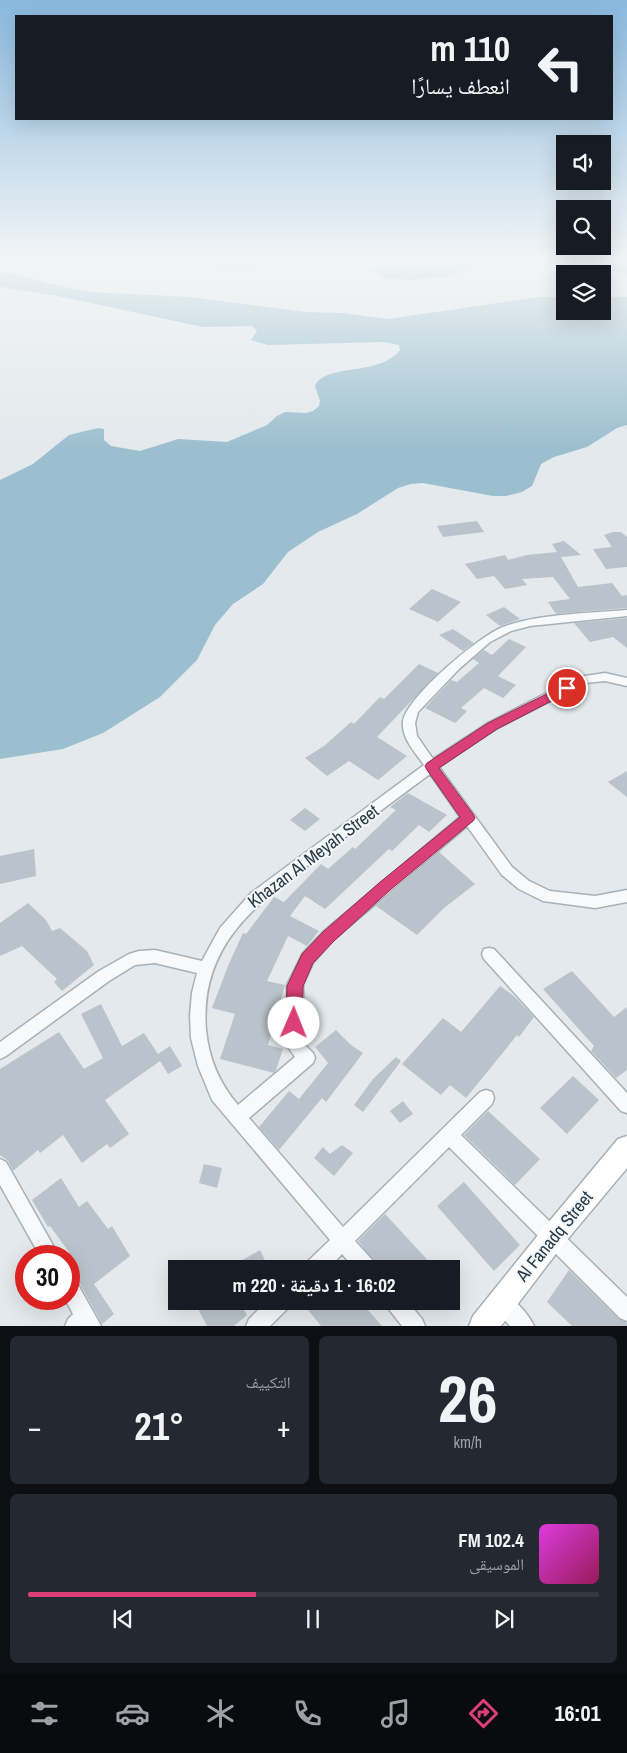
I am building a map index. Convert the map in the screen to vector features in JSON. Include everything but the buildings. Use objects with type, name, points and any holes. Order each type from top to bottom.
[{"type":"street","points":[[627,613],[530,623],[506,629],[486,640],[455,666],[412,711],[408,723],[411,737],[468,818],[507,871],[524,885],[548,897],[595,902],[627,896]]},
{"type":"street","name":"Khazan Al Meyah Street","points":[[360,1260],[218,1094],[205,1062],[198,1030],[198,998],[206,968],[218,941],[235,918],[256,897],[431,766],[492,726],[582,680],[596,677],[613,678],[627,682]]},
{"type":"street","points":[[238,1117],[307,1058],[296,1047],[294,1023],[295,986],[308,958],[328,936],[384,887],[468,818]]},
{"type":"street","points":[[488,954],[627,1105]]},
{"type":"street","points":[[0,1051],[104,976],[121,965],[137,958],[150,956],[206,968]]},
{"type":"street","points":[[323,1260],[486,1098]]},
{"type":"street","points":[[449,1135],[627,1310]]},
{"type":"street","name":"Al Fanadq Street","points":[[483,1326],[552,1238],[627,1148]]},
{"type":"street","points":[[0,1168],[44,1245]]},
{"type":"street","points":[[501,1302],[524,1326]]},
{"type":"street","points":[[78,1310],[84,1323]]},
{"type":"street","points":[[256,1326],[272,1310]]},
{"type":"street","points":[[402,1310],[415,1326]]},
{"type":"water","points":[[184,323],[627,323],[627,425],[617,428],[587,447],[554,457],[541,464],[532,486],[522,492],[506,496],[493,496],[423,483],[398,488],[357,514],[318,532],[288,552],[263,584],[233,604],[215,625],[197,660],[160,697],[103,733],[63,749],[0,759],[0,480],[33,464],[69,435],[98,428],[104,429],[104,440],[111,446],[140,451],[178,439],[227,442],[267,425],[285,412],[306,413],[313,411],[319,406],[320,401],[315,386],[320,379],[329,374],[379,364],[391,358],[400,350],[399,345],[383,342],[268,345],[251,340],[257,331],[252,326],[203,327]]},
{"type":"route","points":[[294,1023],[295,986],[308,958],[328,936],[468,818],[431,766],[492,726],[567,688]]}]
